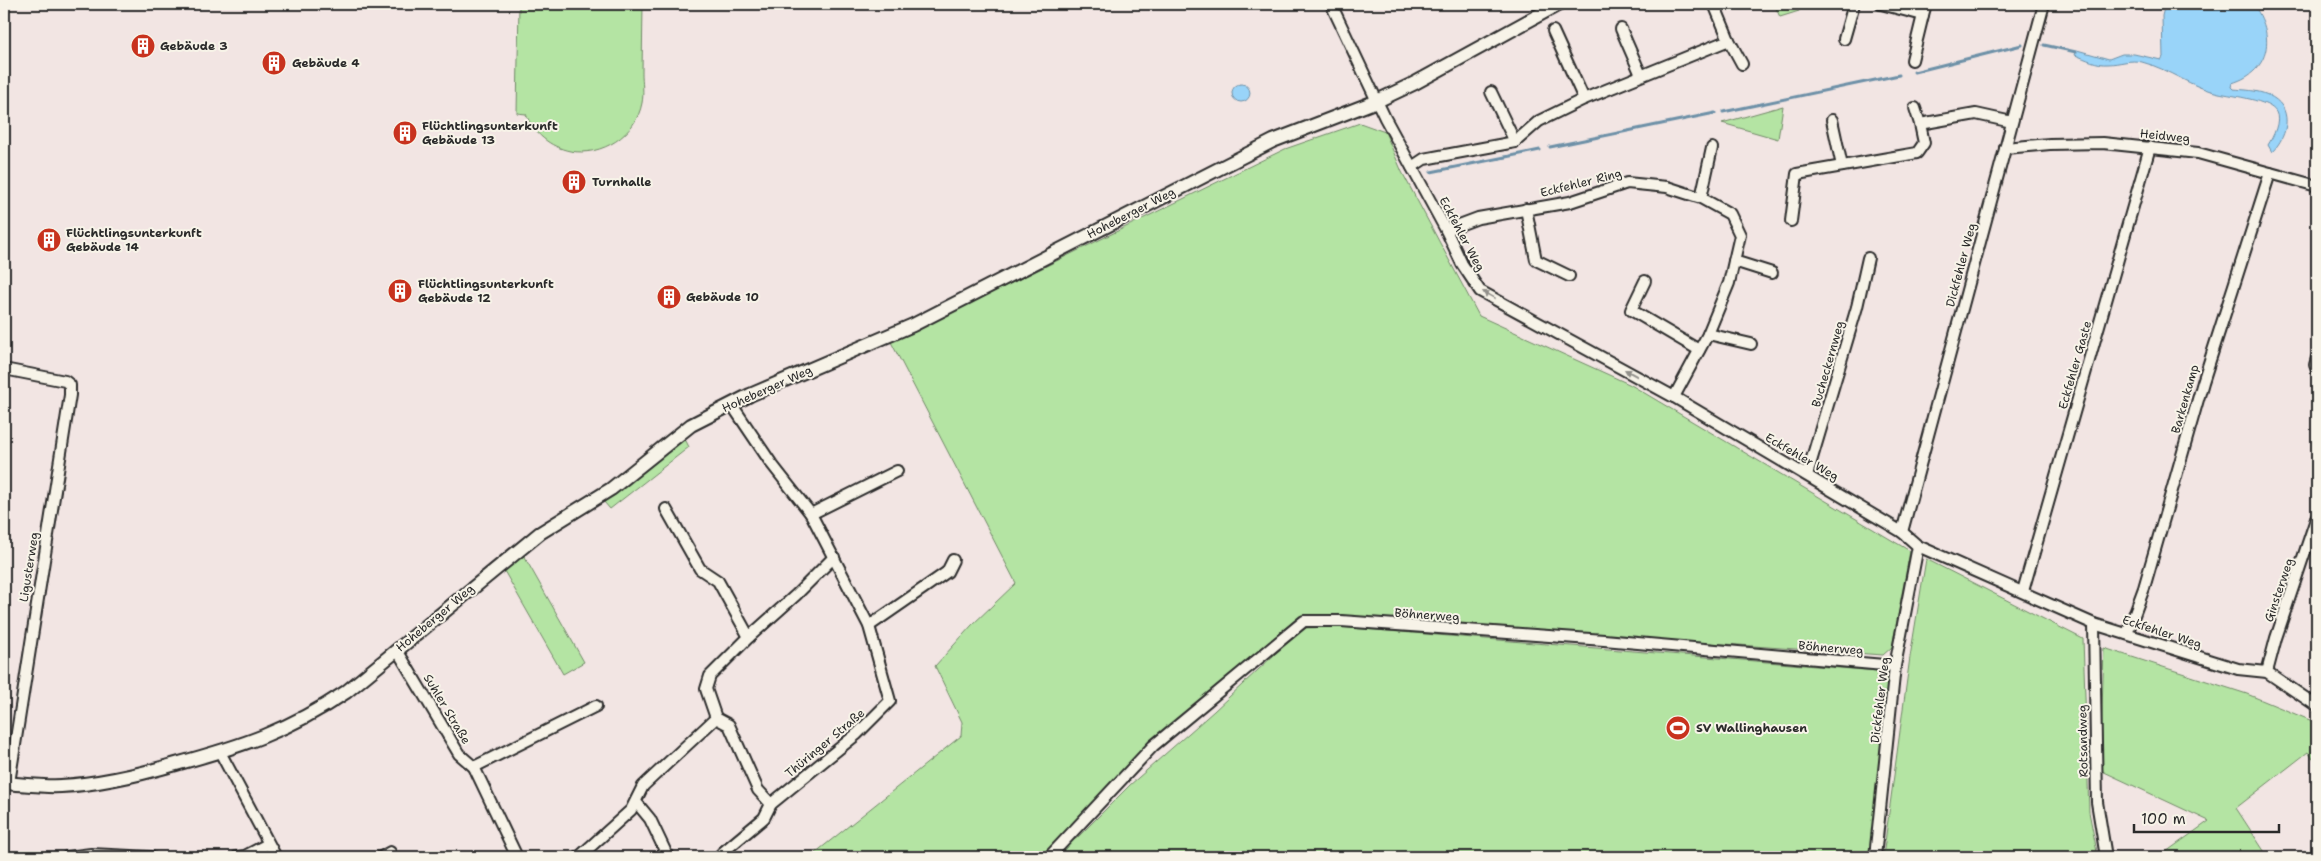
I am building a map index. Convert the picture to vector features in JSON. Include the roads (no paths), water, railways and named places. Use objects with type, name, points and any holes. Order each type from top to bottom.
[{"type":"street","name":"Eckfehler Weg","points":[[1331,4],[1377,101],[1446,230],[1462,264],[1480,291],[1674,396],[1902,532],[1918,546],[2094,624],[2238,669],[2267,672],[2317,706]]},
{"type":"street","name":"Hoheberger Weg","points":[[6,783],[59,786],[122,779],[258,740],[315,713],[346,692],[540,533],[611,489],[691,425],[913,325],[1273,141],[1377,101],[1559,4]]},
{"type":"street","points":[[1714,4],[1729,40],[1742,64]]},
{"type":"street","points":[[1844,39],[1854,4]]},
{"type":"street","points":[[1881,4],[1923,15]]},
{"type":"street","points":[[1912,60],[1926,4]]},
{"type":"street","name":"Dickfehler Weg","points":[[1902,532],[2044,4]]},
{"type":"street","points":[[1620,29],[1641,76]]},
{"type":"street","points":[[1553,31],[1584,100]]},
{"type":"street","points":[[1412,167],[1424,159],[1515,142],[1539,121],[1584,100],[1729,40]]},
{"type":"street","points":[[1491,92],[1515,142]]},
{"type":"street","points":[[1791,221],[1797,174],[1917,153],[1924,143],[1915,108]]},
{"type":"street","points":[[1920,124],[1976,114],[2012,122]]},
{"type":"street","points":[[1832,120],[1842,166]]},
{"type":"street","name":"Heidweg","points":[[2005,148],[2103,142],[2150,147],[2198,153],[2317,186]]},
{"type":"street","name":"Eckfehler Gaste","points":[[2023,591],[2150,147]]},
{"type":"street","points":[[1701,198],[1712,148]]},
{"type":"street","name":"Barkenkamp","points":[[2127,634],[2144,588],[2203,382],[2270,173]]},
{"type":"street","name":"Eckfehler Ring","points":[[1446,230],[1478,218],[1570,202],[1627,183],[1668,187],[1701,198],[1730,214],[1740,235],[1729,283],[1708,334],[1674,396]]},
{"type":"street","name":"Eckfehler Ring","points":[[1526,209],[1536,260],[1569,276]]},
{"type":"street","name":"Bucheckernweg","points":[[1807,475],[1852,324],[1868,258]]},
{"type":"street","points":[[1734,262],[1772,273]]},
{"type":"street","points":[[1645,281],[1631,310],[1699,350]]},
{"type":"street","points":[[1708,334],[1751,344]]},
{"type":"street","points":[[2317,358],[2315,366],[2317,370]]},
{"type":"street","name":"Ligusterweg","points":[[4,369],[66,381],[70,385],[70,395],[6,783]]},
{"type":"street","name":"Thüringer Straße","points":[[722,853],[764,818],[771,804],[857,734],[890,701],[869,626],[834,557],[811,514],[771,463],[732,405]]},
{"type":"street","points":[[811,514],[897,471]]},
{"type":"street","points":[[666,509],[700,569],[718,581],[749,637]]},
{"type":"street","name":"Ginsterweg","points":[[2267,672],[2276,638],[2317,516]]},
{"type":"street","name":"Dickfehler Weg","points":[[1875,857],[1895,666],[1918,546]]},
{"type":"street","points":[[771,804],[758,790],[729,725],[716,718],[706,689],[710,676],[749,637],[796,596],[834,557]]},
{"type":"street","points":[[869,626],[947,572],[952,560]]},
{"type":"street","name":"Böhnerweg","points":[[1049,857],[1153,746],[1304,621],[1341,621],[1598,639],[1895,666]]},
{"type":"street","name":"Rotsandweg","points":[[2094,624],[2097,802],[2106,857]]},
{"type":"street","name":"Suhler Straße","points":[[397,650],[459,754],[474,767],[517,857]]},
{"type":"street","points":[[474,767],[596,706]]},
{"type":"street","points":[[579,857],[631,810],[643,786],[716,718]]},
{"type":"street","points":[[220,752],[276,857]]},
{"type":"street","points":[[636,802],[644,809],[650,819],[668,857]]},
{"type":"street","points":[[237,857],[245,856],[268,844]]},
{"type":"street","points":[[381,857],[390,852]]},
{"type":"street","points":[[67,857],[91,854],[150,857]]},
{"type":"water","points":[[2165,4],[2253,4],[2265,27],[2266,50],[2262,61],[2255,70],[2232,83],[2231,87],[2233,89],[2264,93],[2282,106],[2285,113],[2285,129],[2278,145],[2272,152],[2268,145],[2278,120],[2276,112],[2266,104],[2209,91],[2162,69],[2142,62],[2100,64],[2075,55],[2077,50],[2109,59],[2122,54],[2134,54],[2161,60],[2163,57],[2162,16]]},
{"type":"water","points":[[1241,84],[1247,87],[1250,93],[1247,99],[1241,102],[1235,99],[1232,93],[1235,87]]},
{"type":"waterway","points":[[1914,72],[2022,45]]},
{"type":"waterway","points":[[2044,45],[2076,52]]},
{"type":"waterway","points":[[1723,112],[1899,75]]},
{"type":"waterway","points":[[1550,147],[1715,113]]},
{"type":"waterway","points":[[1431,172],[1540,150]]},
{"type":"place","name":"Gebäude 3","points":[[143,46]]},
{"type":"place","name":"Gebäude 4","points":[[274,63]]},
{"type":"place","name":"Flüchtlingsunterkunft Gebäude 13","points":[[405,133]]},
{"type":"place","name":"Turnhalle","points":[[574,182]]},
{"type":"place","name":"Flüchtlingsunterkunft Gebäude 14","points":[[49,240]]},
{"type":"place","name":"Flüchtlingsunterkunft Gebäude 12","points":[[400,291]]},
{"type":"place","name":"Gebäude 10","points":[[669,297]]},
{"type":"place","name":"SV Wallinghausen","points":[[1678,728]]}]
